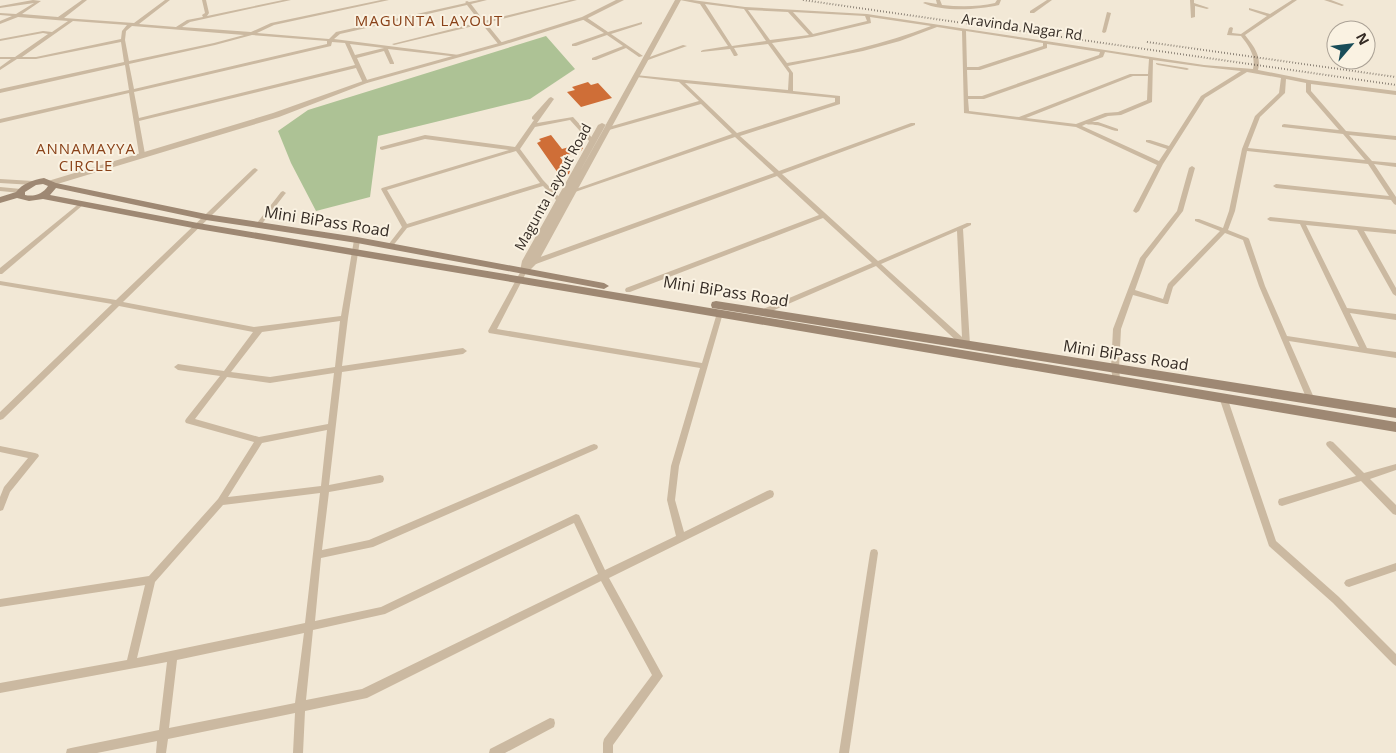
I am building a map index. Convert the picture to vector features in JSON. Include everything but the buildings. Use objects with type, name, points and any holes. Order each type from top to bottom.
[{"type":"main road","name":"Mini BiPass Road","points":[[34,183],[44,181],[206,217],[390,246],[521,275],[763,312],[966,349],[1115,368],[1396,413]]},
{"type":"main road","points":[[0,200],[20,192],[34,183]]},
{"type":"main road","points":[[42,196],[50,190],[52,184]]},
{"type":"main road","points":[[20,192],[22,198],[26,199],[42,196],[198,226],[353,252],[521,275],[720,313],[966,349],[1116,379],[1396,427]]},
{"type":"street","points":[[0,7],[43,0]]},
{"type":"street","points":[[59,19],[85,0]]},
{"type":"street","points":[[142,154],[123,40],[124,31],[168,0]]},
{"type":"street","points":[[204,0],[207,13],[204,15],[206,18]]},
{"type":"street","points":[[177,28],[189,21],[289,0]]},
{"type":"street","points":[[0,91],[215,44],[251,34],[273,24],[387,0]]},
{"type":"street","points":[[0,121],[329,45],[330,40],[338,33],[467,2],[485,0]]},
{"type":"street","points":[[354,57],[483,22],[575,0]]},
{"type":"street","points":[[52,184],[142,154],[276,115],[365,82],[584,18],[621,0]]},
{"type":"street","name":"Magunta Layout Road","points":[[521,275],[534,262],[637,76],[672,0]]},
{"type":"street","name":"Magunta Layout Road","points":[[521,275],[526,261],[592,141],[678,0]]},
{"type":"street","name":"Aravinda Nagar Rd","points":[[682,0],[745,8],[867,15],[1151,60],[1255,71],[1309,82],[1395,94]]},
{"type":"street","points":[[938,0],[940,6]]},
{"type":"street","points":[[925,4],[983,8],[996,4],[998,0]]},
{"type":"street","points":[[1032,12],[1050,0]]},
{"type":"street","points":[[1231,28],[1228,34],[1242,35],[1295,0]]},
{"type":"street","points":[[1326,0],[1342,5]]},
{"type":"street","points":[[0,23],[16,16],[39,1]]},
{"type":"street","points":[[467,2],[500,44]]},
{"type":"street","points":[[1194,17],[1192,2],[1207,8]]},
{"type":"street","points":[[702,3],[736,55]]},
{"type":"street","points":[[745,8],[791,73],[790,92]]},
{"type":"street","points":[[1251,9],[1271,16]]},
{"type":"street","points":[[790,11],[812,36]]},
{"type":"street","points":[[1104,32],[1109,13]]},
{"type":"street","points":[[0,14],[330,40],[459,56]]},
{"type":"street","points":[[703,51],[812,36],[870,22],[867,15]]},
{"type":"street","points":[[584,18],[644,58],[684,46]]},
{"type":"street","points":[[0,69],[72,20]]},
{"type":"street","points":[[574,45],[640,23]]},
{"type":"street","points":[[786,64],[851,54],[936,26]]},
{"type":"street","points":[[964,30],[966,112],[1077,126],[1096,123],[1116,130]]},
{"type":"street","points":[[0,40],[43,32],[52,33]]},
{"type":"street","points":[[1242,35],[1254,52],[1258,64],[1255,71]]},
{"type":"street","points":[[0,58],[6,56],[36,58],[123,40]]},
{"type":"street","points":[[346,42],[365,82]]},
{"type":"street","points":[[965,68],[978,69],[1045,46],[1045,42]]},
{"type":"street","points":[[594,59],[626,46]]},
{"type":"street","points":[[387,47],[392,63]]},
{"type":"street","points":[[966,97],[982,98],[1101,56],[1103,51]]},
{"type":"street","points":[[1077,126],[1107,114],[1119,114],[1150,100],[1151,60],[1187,69]]},
{"type":"street","points":[[136,120],[358,66]]},
{"type":"street","points":[[1136,211],[1160,164],[1203,97],[1246,70]]},
{"type":"street","points":[[1020,119],[1132,75],[1150,75]]},
{"type":"street","points":[[572,191],[736,134],[838,102],[838,97],[637,76]]},
{"type":"street","points":[[1132,292],[1166,302],[1170,286],[1225,230],[1232,211],[1245,149],[1258,116],[1282,93],[1284,77]]},
{"type":"street","points":[[681,81],[876,262],[966,349]]},
{"type":"street","points":[[1309,82],[1308,91],[1370,162],[1395,200]]},
{"type":"street","points":[[405,227],[384,189],[517,149],[551,99],[534,118]]},
{"type":"street","points":[[607,129],[702,102]]},
{"type":"street","points":[[532,126],[571,118],[592,141]]},
{"type":"street","points":[[534,262],[913,124]]},
{"type":"street","points":[[1077,126],[1160,164]]},
{"type":"street","points":[[1284,126],[1396,138]]},
{"type":"street","points":[[382,148],[425,137],[517,149],[559,200]]},
{"type":"street","points":[[1148,141],[1170,148]]},
{"type":"street","points":[[1245,149],[1396,165]]},
{"type":"street","points":[[1116,379],[1117,329],[1143,258],[1180,211],[1192,168]]},
{"type":"street","points":[[0,417],[255,170]]},
{"type":"street","points":[[0,181],[34,183]]},
{"type":"street","points":[[390,246],[405,227],[544,184]]},
{"type":"street","points":[[1276,186],[1395,200]]},
{"type":"street","points":[[0,189],[20,192]]},
{"type":"street","points":[[259,224],[283,193]]},
{"type":"street","points":[[0,272],[81,204]]},
{"type":"street","points":[[628,290],[824,215]]},
{"type":"street","points":[[1270,219],[1396,232]]},
{"type":"street","points":[[1197,220],[1246,239],[1262,286],[1312,400]]},
{"type":"street","points":[[1302,222],[1364,350]]},
{"type":"street","points":[[763,312],[876,262],[969,224]]},
{"type":"street","points":[[960,228],[966,349]]},
{"type":"street","points":[[1359,228],[1396,294]]},
{"type":"street","points":[[298,753],[300,707],[338,370],[353,252],[357,240]]},
{"type":"street","points":[[521,275],[492,331],[704,366]]},
{"type":"street","points":[[0,283],[118,303],[254,330],[344,318]]},
{"type":"street","points":[[1344,310],[1396,317]]},
{"type":"street","points":[[681,538],[671,500],[675,466],[720,313]]},
{"type":"street","points":[[260,329],[189,421],[259,440],[332,426]]},
{"type":"street","points":[[1284,338],[1396,355]]},
{"type":"street","points":[[178,367],[270,380],[462,352]]},
{"type":"street","points":[[1224,397],[1272,543],[1336,600],[1396,661]]},
{"type":"street","points":[[131,664],[151,580],[221,502],[259,440]]},
{"type":"street","points":[[1330,444],[1396,511]]},
{"type":"street","points":[[318,556],[370,544],[594,448]]},
{"type":"street","points":[[0,449],[35,456],[7,490],[0,507]]},
{"type":"street","points":[[1282,502],[1396,467]]},
{"type":"street","points":[[221,502],[325,489],[380,479]]},
{"type":"street","points":[[70,753],[363,694],[770,494]]},
{"type":"street","points":[[0,688],[173,656],[382,611],[576,518],[604,577],[658,676],[608,743],[608,753]]},
{"type":"street","points":[[844,753],[874,553]]},
{"type":"street","points":[[1349,583],[1396,567]]},
{"type":"street","points":[[0,603],[151,580]]},
{"type":"street","points":[[160,753],[173,656]]},
{"type":"street","points":[[494,753],[550,723]]},
{"type":"green space","points":[[546,36],[575,69],[530,99],[378,136],[370,197],[316,211],[291,163],[278,131],[308,110]]},
{"type":"railway","points":[[803,0],[1396,85]]},
{"type":"railway","points":[[1147,42],[1396,77]]},
{"type":"district","name":"MAGUNTA LAYOUT","points":[[429,21]]},
{"type":"district","name":"ANNAMAYYA CIRCLE","points":[[86,158]]}]
